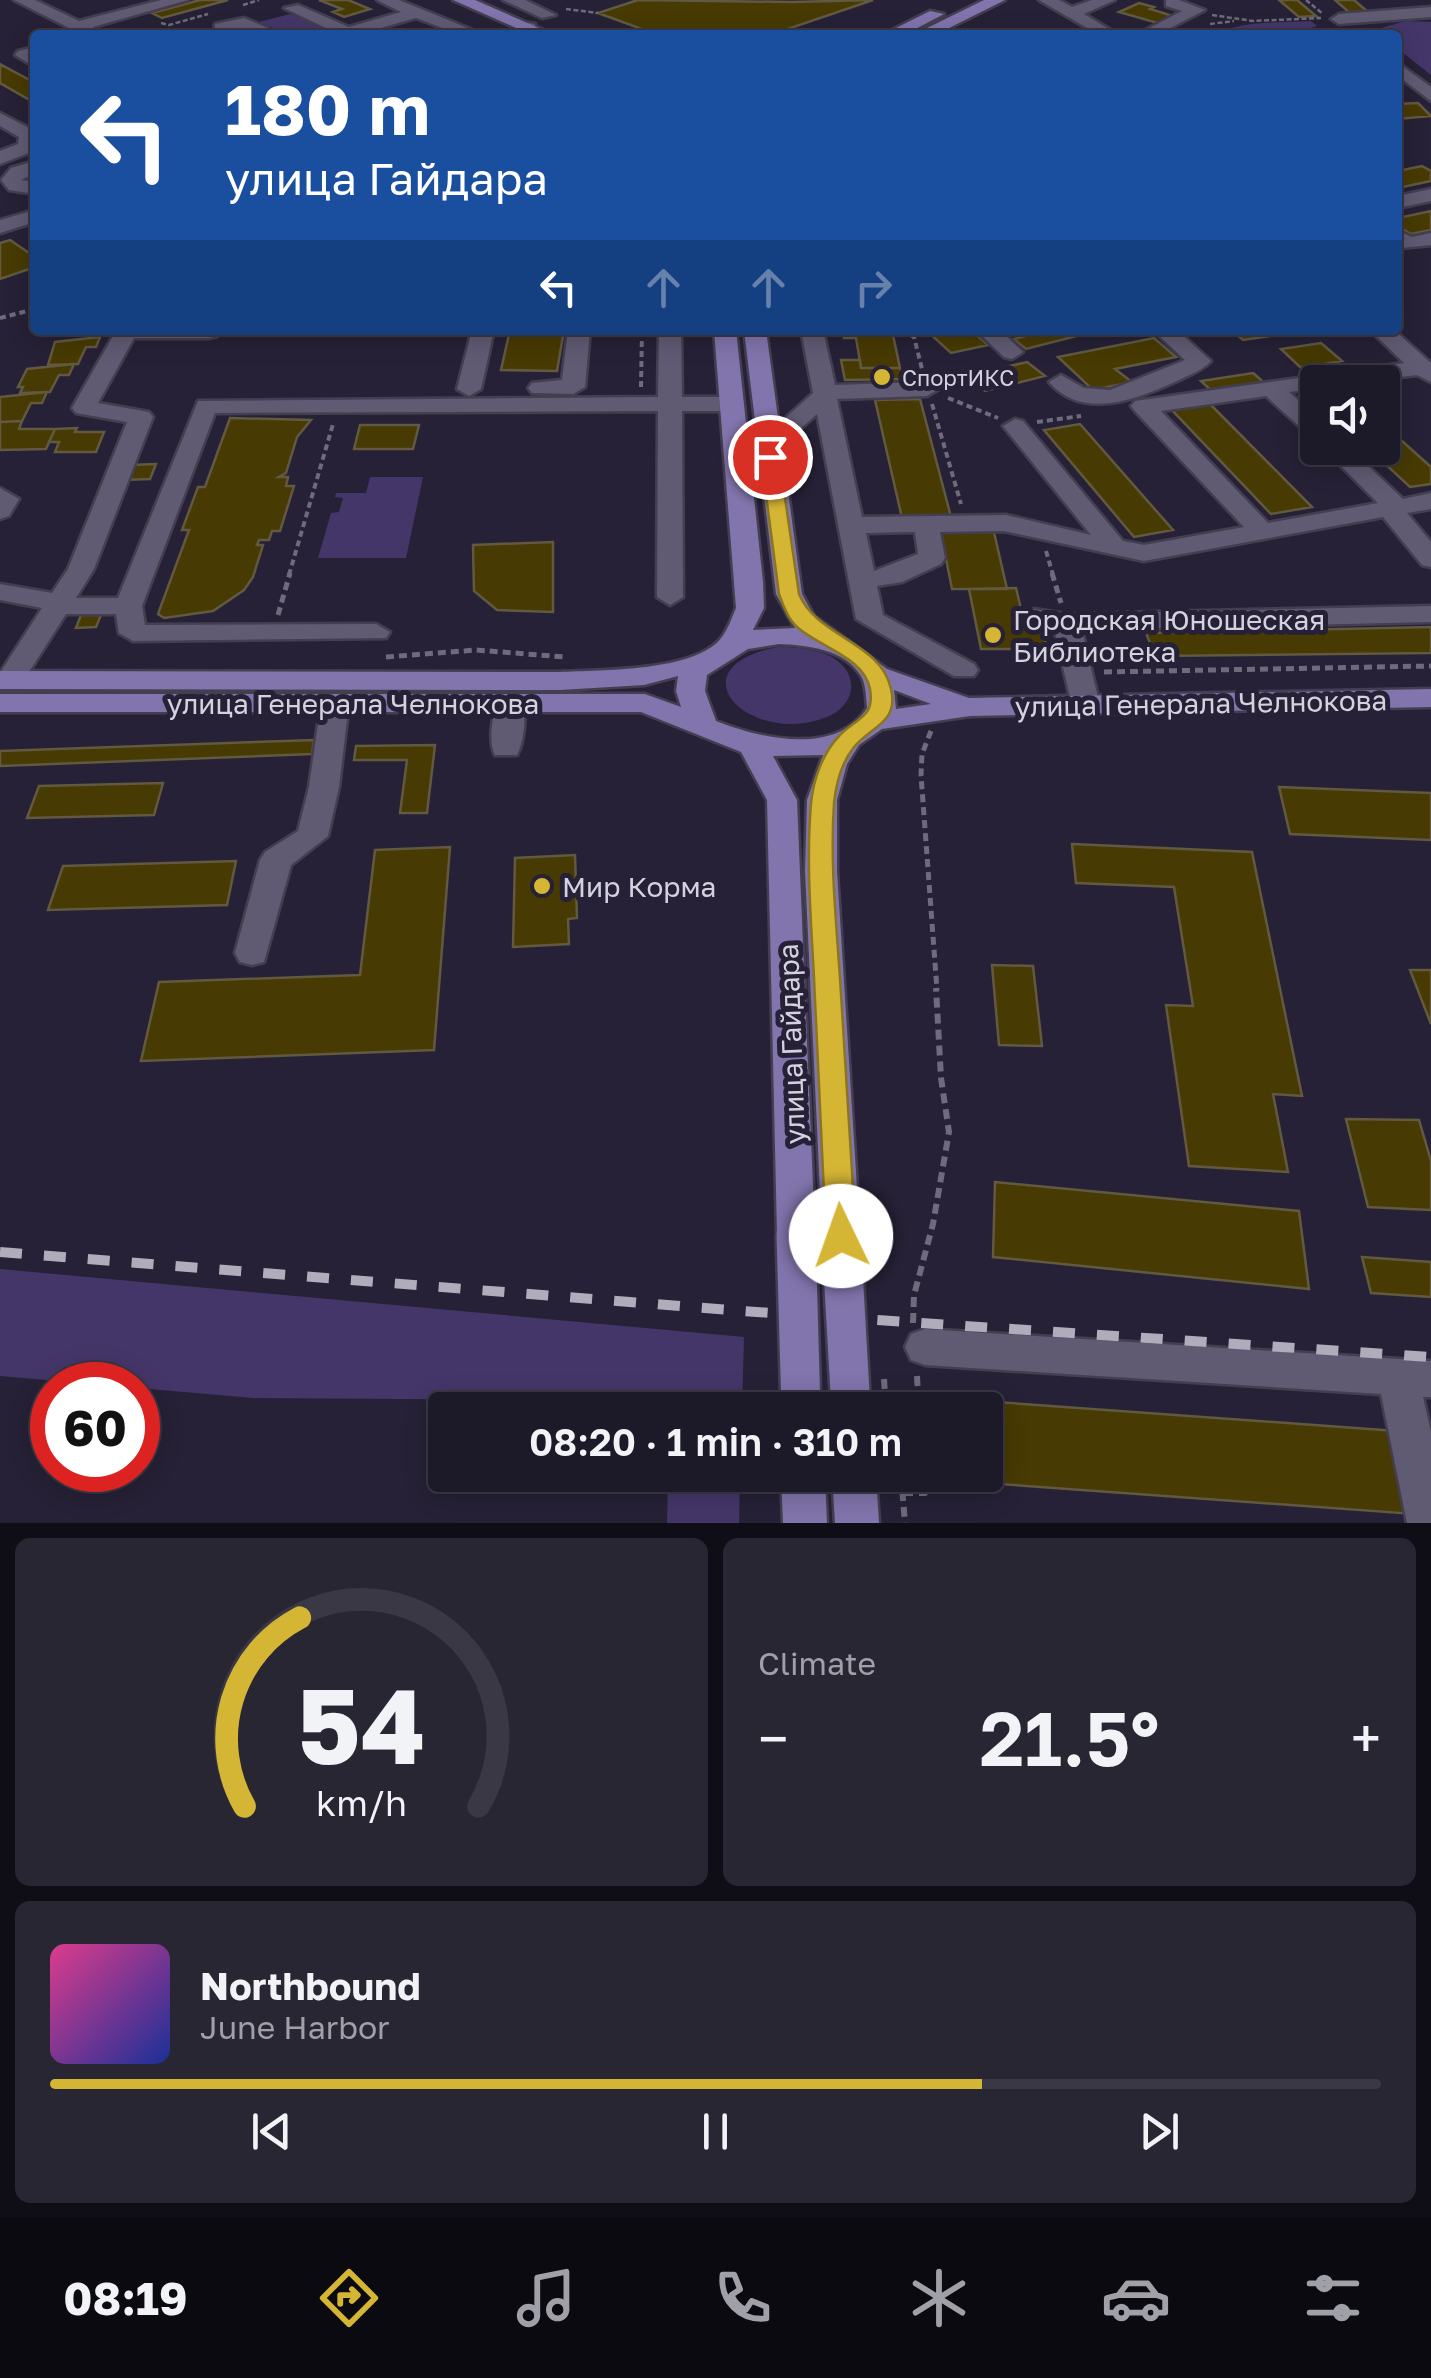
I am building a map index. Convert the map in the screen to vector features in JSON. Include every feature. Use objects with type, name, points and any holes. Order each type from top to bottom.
[{"type":"main road","points":[[461,0],[518,27]]},
{"type":"main road","points":[[901,30],[966,0]]},
{"type":"main road","points":[[932,30],[998,0]]},
{"type":"main road","points":[[724,335],[750,582],[750,608],[734,642]]},
{"type":"main road","points":[[756,335],[789,594],[803,622],[877,675]]},
{"type":"main road","points":[[831,642],[768,634],[734,642],[702,662],[690,678],[691,699],[703,724],[754,746],[812,748],[861,730]]},
{"type":"main road","name":"улица Генерала Челнокова","points":[[4,688],[560,681],[644,676],[702,662]]},
{"type":"main road","name":"улица Генерала Челнокова","points":[[877,675],[970,707]]},
{"type":"main road","name":"улица Гайдара","points":[[849,1392],[821,853],[822,800],[832,764],[882,708],[877,675]]},
{"type":"main road","name":"улица Генерала Челнокова","points":[[4,688],[335,703],[645,703],[703,724]]},
{"type":"main road","name":"улица Генерала Челнокова","points":[[861,730],[970,707],[1431,698]]},
{"type":"main road","name":"улица Гайдара","points":[[754,746],[782,800],[801,1392]]},
{"type":"main road","points":[[804,1492],[805,1523]]},
{"type":"main road","points":[[857,1523],[869,1492]]},
{"type":"street","points":[[78,26],[180,0]]},
{"type":"street","points":[[385,0],[463,30]]},
{"type":"street","points":[[511,0],[554,12]]},
{"type":"street","points":[[1048,0],[1102,30]]},
{"type":"street","points":[[1070,12],[1107,0]]},
{"type":"street","points":[[0,7],[26,2],[86,30]]},
{"type":"street","points":[[271,11],[289,4],[335,30]]},
{"type":"street","points":[[1172,4],[1195,11]]},
{"type":"street","points":[[1155,30],[1195,11]]},
{"type":"street","points":[[518,27],[554,12]]},
{"type":"street","points":[[1335,15],[1431,12]]},
{"type":"street","points":[[356,30],[417,13]]},
{"type":"street","points":[[1335,15],[1353,30]]},
{"type":"street","points":[[221,30],[244,23],[260,28],[258,30]]},
{"type":"street","points":[[1402,74],[1428,102]]},
{"type":"street","points":[[0,118],[29,136],[28,148],[0,158]]},
{"type":"street","points":[[30,168],[18,172],[12,180],[30,200]]},
{"type":"street","points":[[0,192],[30,201]]},
{"type":"street","points":[[1402,201],[1431,195]]},
{"type":"street","points":[[0,211],[30,203]]},
{"type":"street","points":[[0,228],[30,204]]},
{"type":"street","points":[[1402,239],[1408,244],[1431,239]]},
{"type":"street","points":[[4,688],[81,569],[141,417],[84,408],[124,335]]},
{"type":"street","points":[[467,397],[481,335]]},
{"type":"street","points":[[373,646],[273,632],[133,632],[128,606],[206,406],[338,405],[574,387],[579,335]]},
{"type":"street","points":[[670,335],[670,598]]},
{"type":"street","points":[[813,335],[870,619],[964,670]]},
{"type":"street","points":[[992,335],[1012,352]]},
{"type":"street","points":[[1060,382],[1072,394],[1092,398],[1131,392],[1200,361],[1170,335]]},
{"type":"street","points":[[1388,335],[1422,360]]},
{"type":"street","points":[[1264,532],[1143,406],[1271,388],[1422,360]]},
{"type":"street","points":[[1271,388],[1300,415]]},
{"type":"street","points":[[770,457],[789,428],[824,394],[927,389]]},
{"type":"street","points":[[467,397],[731,404]]},
{"type":"street","points":[[1015,426],[1116,548]]},
{"type":"street","points":[[1352,465],[1394,508],[1431,559]]},
{"type":"street","points":[[0,496],[6,499],[0,511]]},
{"type":"street","points":[[853,525],[1006,523],[1042,534],[1144,553],[1431,501]]},
{"type":"street","points":[[860,581],[893,576],[932,558],[926,523]]},
{"type":"street","points":[[0,592],[55,604],[128,606]]},
{"type":"street","points":[[1034,617],[1066,622],[1431,614]]},
{"type":"street","points":[[1066,622],[1086,706]]},
{"type":"street","points":[[252,953],[276,860],[312,836],[324,788],[335,703]]},
{"type":"street","points":[[506,748],[510,704]]},
{"type":"street","points":[[919,1330],[1414,1377],[1428,1523]]},
{"type":"path","points":[[574,15],[589,10]]},
{"type":"path","points":[[1195,11],[1253,22],[1335,15]]},
{"type":"path","points":[[554,12],[598,13]]},
{"type":"path","points":[[0,318],[30,310]]},
{"type":"path","points":[[641,404],[642,335]]},
{"type":"path","points":[[911,335],[966,522]]},
{"type":"path","points":[[273,632],[338,405]]},
{"type":"path","points":[[1042,534],[1066,622]]},
{"type":"path","points":[[373,646],[412,653],[526,652],[572,658]]},
{"type":"path","points":[[1086,673],[1431,666]]},
{"type":"path","points":[[919,1330],[914,1295],[933,1224],[949,1132],[940,1078],[922,775],[922,754],[932,728]]},
{"type":"path","points":[[905,1523],[903,1493],[925,1492]]},
{"type":"shaded area","points":[[290,14],[329,29],[272,30],[259,22]]},
{"type":"shaded area","points":[[1311,21],[1317,26],[1305,30],[1226,30],[1250,24]]},
{"type":"shaded area","points":[[1406,21],[1431,22],[1431,75],[1402,52],[1402,30],[1381,28]]},
{"type":"shaded area","points":[[370,477],[423,477],[406,558],[318,558],[331,513],[339,512],[343,498],[335,497],[336,493],[366,493]]},
{"type":"shaded area","points":[[777,647],[817,651],[840,663],[851,680],[843,706],[824,718],[797,724],[771,722],[749,714],[733,701],[726,687],[729,671],[746,658]]},
{"type":"shaded area","points":[[0,1269],[744,1337],[742,1392],[428,1392],[428,1399],[253,1398],[160,1390],[160,1362],[30,1362],[30,1379],[0,1376]]},
{"type":"shaded area","points":[[668,1492],[740,1492],[739,1523],[667,1523]]},
{"type":"building","points":[[200,0],[228,0],[162,18],[152,13]]},
{"type":"building","points":[[319,0],[348,0],[370,9],[344,17],[333,12],[342,9]]},
{"type":"building","points":[[638,0],[873,0],[785,30],[644,30],[598,13]]},
{"type":"building","points":[[1279,0],[1297,0],[1316,16],[1299,17]]},
{"type":"building","points":[[1335,0],[1354,0],[1368,12],[1350,13]]},
{"type":"building","points":[[1139,3],[1176,17],[1161,24],[1119,12]]},
{"type":"building","points":[[0,64],[30,80],[30,100],[0,83]]},
{"type":"building","points":[[1418,103],[1431,116],[1402,119],[1402,104]]},
{"type":"building","points":[[1422,166],[1431,171],[1431,181],[1402,187],[1402,170]]},
{"type":"building","points":[[1431,211],[1431,230],[1411,234],[1402,228],[1402,217]]},
{"type":"building","points":[[10,240],[30,254],[30,269],[0,279],[0,243]]},
{"type":"building","points":[[509,335],[563,335],[557,371],[501,370]]},
{"type":"building","points":[[844,335],[893,335],[900,368],[861,368],[856,338]]},
{"type":"building","points":[[931,335],[977,335],[988,345],[951,353]]},
{"type":"building","points":[[1030,335],[1080,335],[1026,349],[1014,339]]},
{"type":"building","points":[[1238,335],[1276,335],[1243,340]]},
{"type":"building","points":[[100,337],[96,347],[86,347],[78,364],[48,365],[55,342]]},
{"type":"building","points":[[1154,338],[1176,357],[1115,369],[1132,382],[1093,390],[1058,357]]},
{"type":"building","points":[[1321,343],[1342,361],[1300,367],[1281,349]]},
{"type":"building","points":[[841,360],[860,360],[861,368],[900,368],[903,379],[845,380]]},
{"type":"building","points":[[1027,362],[1045,376],[985,391],[968,376]]},
{"type":"building","points":[[74,364],[69,375],[59,375],[50,392],[20,393],[23,387],[18,387],[27,369]]},
{"type":"building","points":[[1253,373],[1268,386],[1215,394],[1201,381]]},
{"type":"building","points":[[47,392],[42,403],[31,403],[22,421],[0,422],[0,397]]},
{"type":"building","points":[[920,399],[951,517],[902,518],[875,400]]},
{"type":"building","points":[[1208,402],[1312,507],[1271,514],[1170,408]]},
{"type":"building","points":[[230,418],[311,420],[297,437],[286,473],[279,477],[288,477],[286,486],[294,486],[280,531],[272,531],[269,540],[259,540],[257,545],[263,545],[253,577],[244,590],[213,611],[164,618],[158,614],[189,530],[182,530],[198,487],[205,487]]},
{"type":"building","points":[[22,421],[19,429],[55,429],[46,449],[0,450],[0,422]]},
{"type":"building","points":[[1080,424],[1173,530],[1134,537],[1044,430]]},
{"type":"building","points":[[360,425],[419,425],[413,449],[354,449]]},
{"type":"building","points":[[77,428],[75,432],[104,432],[96,452],[55,452],[59,442],[49,442],[55,429]]},
{"type":"building","points":[[1400,439],[1431,467],[1431,484],[1410,487],[1386,465],[1400,465]]},
{"type":"building","points":[[156,464],[150,479],[124,480],[130,465]]},
{"type":"building","points":[[940,528],[993,528],[1007,589],[952,589]]},
{"type":"building","points":[[553,542],[553,612],[497,610],[474,591],[473,545]]},
{"type":"building","points":[[1016,588],[1025,626],[1041,625],[1047,649],[981,649],[969,589]]},
{"type":"building","points":[[81,615],[101,615],[96,627],[76,628]]},
{"type":"building","points":[[1431,627],[1431,653],[1155,656],[1146,633]]},
{"type":"building","points":[[314,740],[312,754],[0,766],[0,751]]},
{"type":"building","points":[[435,745],[427,813],[400,813],[407,760],[354,760],[356,746]]},
{"type":"building","points":[[163,783],[154,815],[27,818],[39,786]]},
{"type":"building","points":[[1279,787],[1431,793],[1431,840],[1290,834]]},
{"type":"building","points":[[1072,844],[1252,852],[1302,1096],[1273,1094],[1288,1172],[1189,1166],[1166,1005],[1193,1006],[1174,887],[1076,883]]},
{"type":"building","points":[[450,847],[434,1050],[141,1061],[159,982],[360,975],[375,850]]},
{"type":"building","points":[[575,855],[577,918],[568,919],[569,944],[513,947],[515,858]]},
{"type":"building","points":[[236,861],[227,905],[48,910],[63,866]]},
{"type":"building","points":[[992,965],[1033,966],[1042,1046],[999,1045]]},
{"type":"building","points":[[1410,970],[1431,970],[1431,1024]]},
{"type":"building","points":[[1346,1119],[1419,1120],[1431,1161],[1431,1210],[1368,1207]]},
{"type":"building","points":[[995,1182],[1299,1211],[1309,1289],[993,1257]]},
{"type":"building","points":[[1362,1257],[1431,1262],[1431,1297],[1371,1293]]},
{"type":"building","points":[[1003,1403],[1396,1431],[1414,1514],[1003,1484]]},
{"type":"railway","points":[[0,1252],[742,1311],[1431,1357]]},
{"type":"place","name":"СпортИКС","points":[[882,377]]},
{"type":"place","name":"Городская Юношеская Библиотека","points":[[993,635]]},
{"type":"place","name":"Мир Корма","points":[[542,886]]},
{"type":"route","points":[[770,457],[789,594],[794,606],[803,622],[865,663],[877,675],[881,692],[882,708],[874,722],[848,739],[832,764],[822,800],[821,871],[841,1236]]}]
